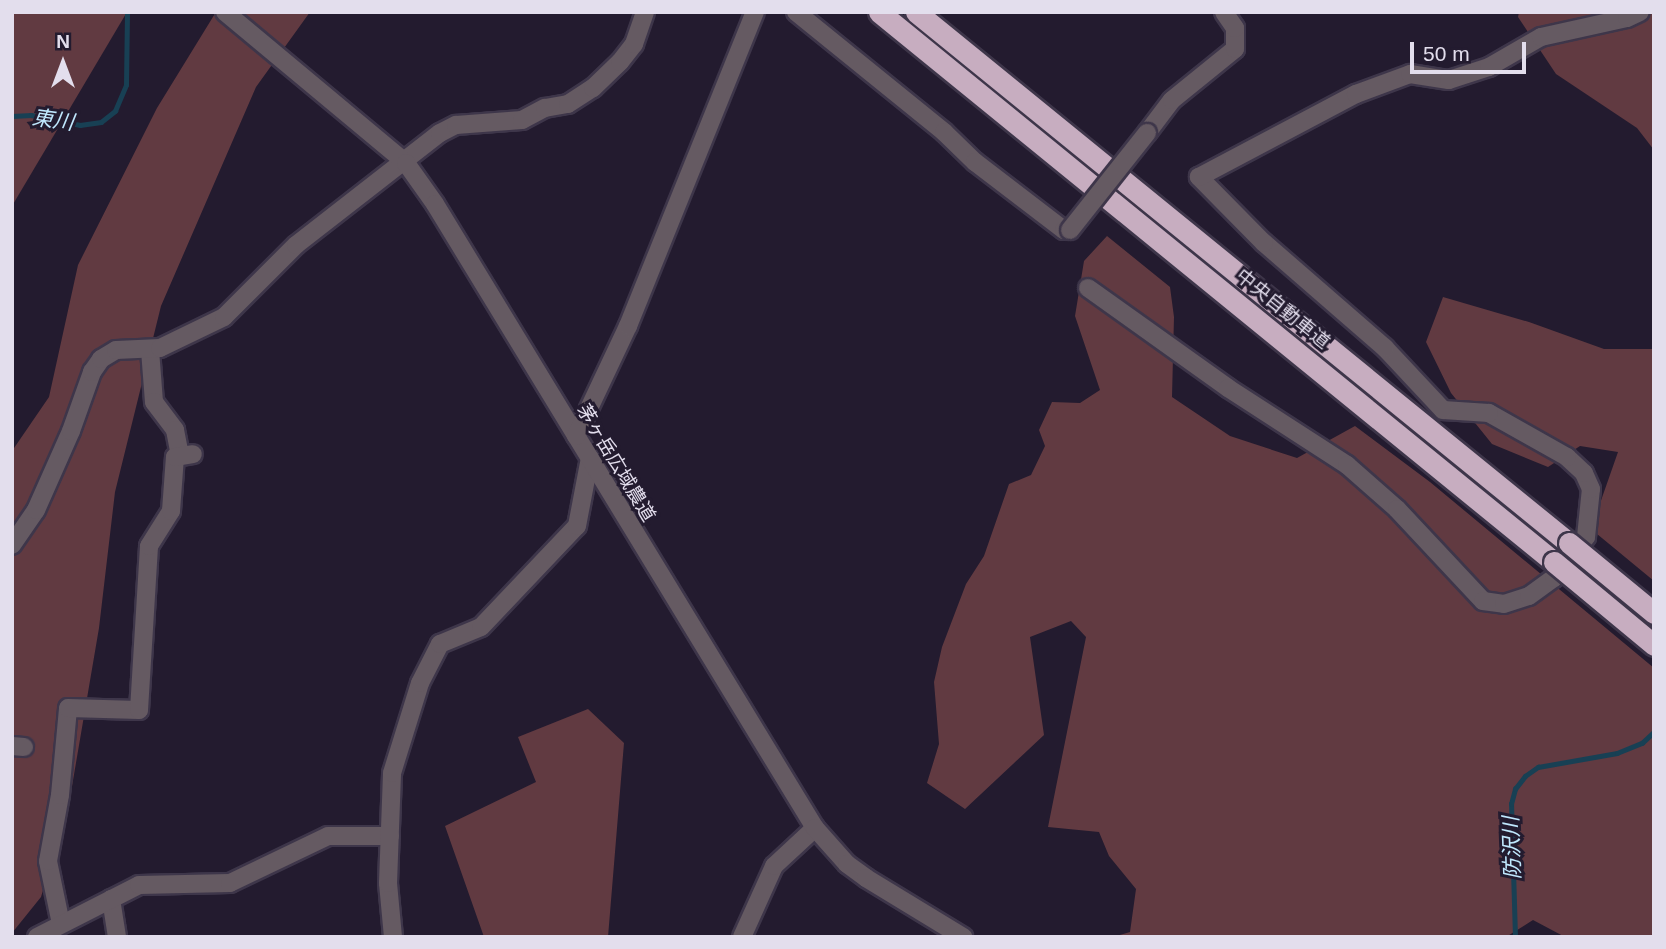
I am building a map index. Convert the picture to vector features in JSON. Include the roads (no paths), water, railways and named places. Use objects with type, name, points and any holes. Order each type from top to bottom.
[{"type":"highway","name":"中央自動車道","points":[[879,12],[1654,645]]},
{"type":"highway","name":"中央自動車道","points":[[916,12],[1654,613]]},
{"type":"street","name":"茅ヶ岳広域農道","points":[[225,12],[406,163],[435,204],[815,828],[847,864],[866,878],[963,937]]},
{"type":"street","points":[[12,545],[36,510],[71,431],[92,373],[101,359],[117,349],[150,350],[224,317],[296,245],[406,163],[440,133],[456,125],[522,120],[545,108],[568,104],[593,88],[620,62],[634,44],[645,12]]},
{"type":"street","points":[[576,436],[628,326],[755,12]]},
{"type":"street","points":[[796,12],[944,132],[975,162],[1064,230],[1070,230],[1172,100],[1236,49],[1235,28],[1224,12]]},
{"type":"street","points":[[1088,288],[1228,388],[1347,465],[1397,509],[1483,601],[1504,604],[1529,596],[1553,578],[1586,537],[1591,489],[1584,473],[1567,457],[1489,413],[1443,410],[1385,348],[1264,243],[1199,177],[1356,94],[1410,74],[1449,80],[1489,67],[1541,37],[1627,18],[1640,12]]},
{"type":"street","points":[[61,924],[48,861],[60,794],[68,708],[139,710],[149,546],[171,511],[175,457],[186,455],[175,430],[154,402],[150,350]]},
{"type":"street","points":[[393,937],[388,883],[392,773],[408,714],[432,655],[440,644],[481,627],[494,616],[577,526],[590,458]]},
{"type":"street","points":[[742,937],[774,866],[815,828]]},
{"type":"street","points":[[37,937],[139,885],[236,881],[328,836],[390,836]]},
{"type":"street","points":[[111,899],[117,937]]},
{"type":"waterway","name":"東川","points":[[12,116],[31,115],[80,125],[101,122],[115,111],[126,85],[127,12]]},
{"type":"waterway","name":"防沢川","points":[[1515,937],[1511,804],[1515,789],[1525,776],[1538,767],[1617,753],[1642,743],[1654,732]]}]
